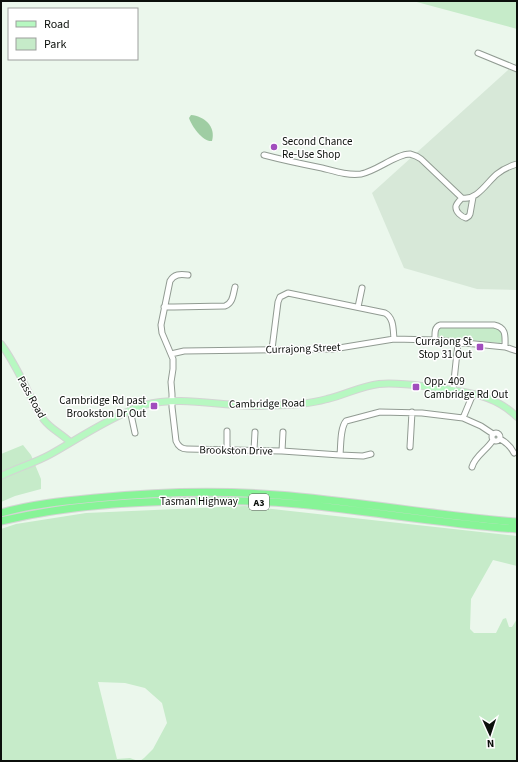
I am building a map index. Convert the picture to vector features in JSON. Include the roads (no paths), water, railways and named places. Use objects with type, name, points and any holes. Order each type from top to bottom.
[{"type":"highway","name":"Tasman Highway","points":[[1,513],[40,505],[82,499],[155,493],[235,492],[308,498],[517,522]]},
{"type":"highway","name":"Tasman Highway","points":[[1,521],[34,514],[108,504],[164,501],[247,501],[299,504],[484,527],[517,529]]},
{"type":"main road","name":"Pass Road","points":[[1,344],[13,362],[35,406],[44,420],[51,428],[64,436],[70,442]]},
{"type":"main road","name":"Cambridge Road","points":[[1,476],[49,455],[116,416],[143,405],[172,400],[208,402],[237,406],[304,403],[327,399],[367,386],[398,383],[453,390],[486,397],[507,408],[517,417]]},
{"type":"street","points":[[478,53],[517,69]]},
{"type":"street","points":[[264,155],[353,175],[370,171],[408,154],[421,159],[462,198],[473,197],[498,173],[505,168],[517,164]]},
{"type":"street","points":[[462,198],[456,205],[456,210],[466,218],[470,214],[473,197]]},
{"type":"street","points":[[172,400],[172,354],[161,329],[161,322],[169,284],[176,275],[188,275]]},
{"type":"street","points":[[164,307],[225,306],[230,304],[235,287]]},
{"type":"street","points":[[358,307],[362,288]]},
{"type":"street","points":[[272,349],[278,302],[283,295],[288,293],[385,313],[389,315],[392,321],[394,339]]},
{"type":"street","points":[[434,340],[437,326],[440,325],[494,324],[500,326],[504,330],[505,347]]},
{"type":"street","name":"Currajong Street","points":[[172,354],[184,351],[333,348],[394,339],[434,340],[505,347],[517,351]]},
{"type":"street","points":[[453,390],[458,343]]},
{"type":"street","points":[[463,418],[473,394]]},
{"type":"street","name":"Brookston Drive","points":[[172,400],[176,441],[180,447],[187,450],[254,450],[363,456],[371,454]]},
{"type":"street","points":[[130,410],[135,433]]},
{"type":"street","points":[[340,455],[342,428],[344,422],[380,412],[412,412],[463,418],[481,426],[493,434],[498,434],[514,453]]},
{"type":"street","points":[[410,447],[412,412]]},
{"type":"street","points":[[227,431],[227,450]]},
{"type":"street","points":[[254,450],[255,432]]},
{"type":"street","points":[[282,451],[283,432]]},
{"type":"street","points":[[472,467],[474,461],[490,445],[493,440],[493,434]]},
{"type":"street","points":[[493,440],[497,441],[500,438]]},
{"type":"place","name":"Second Chance Re-Use Shop","points":[[274,147]]},
{"type":"place","name":"Currajong St Stop 31 Out","points":[[480,347]]},
{"type":"place","name":"Opp. 409 Cambridge Rd Out","points":[[416,387]]},
{"type":"place","name":"Cambridge Rd past Brookston Dr Out","points":[[154,406]]}]
